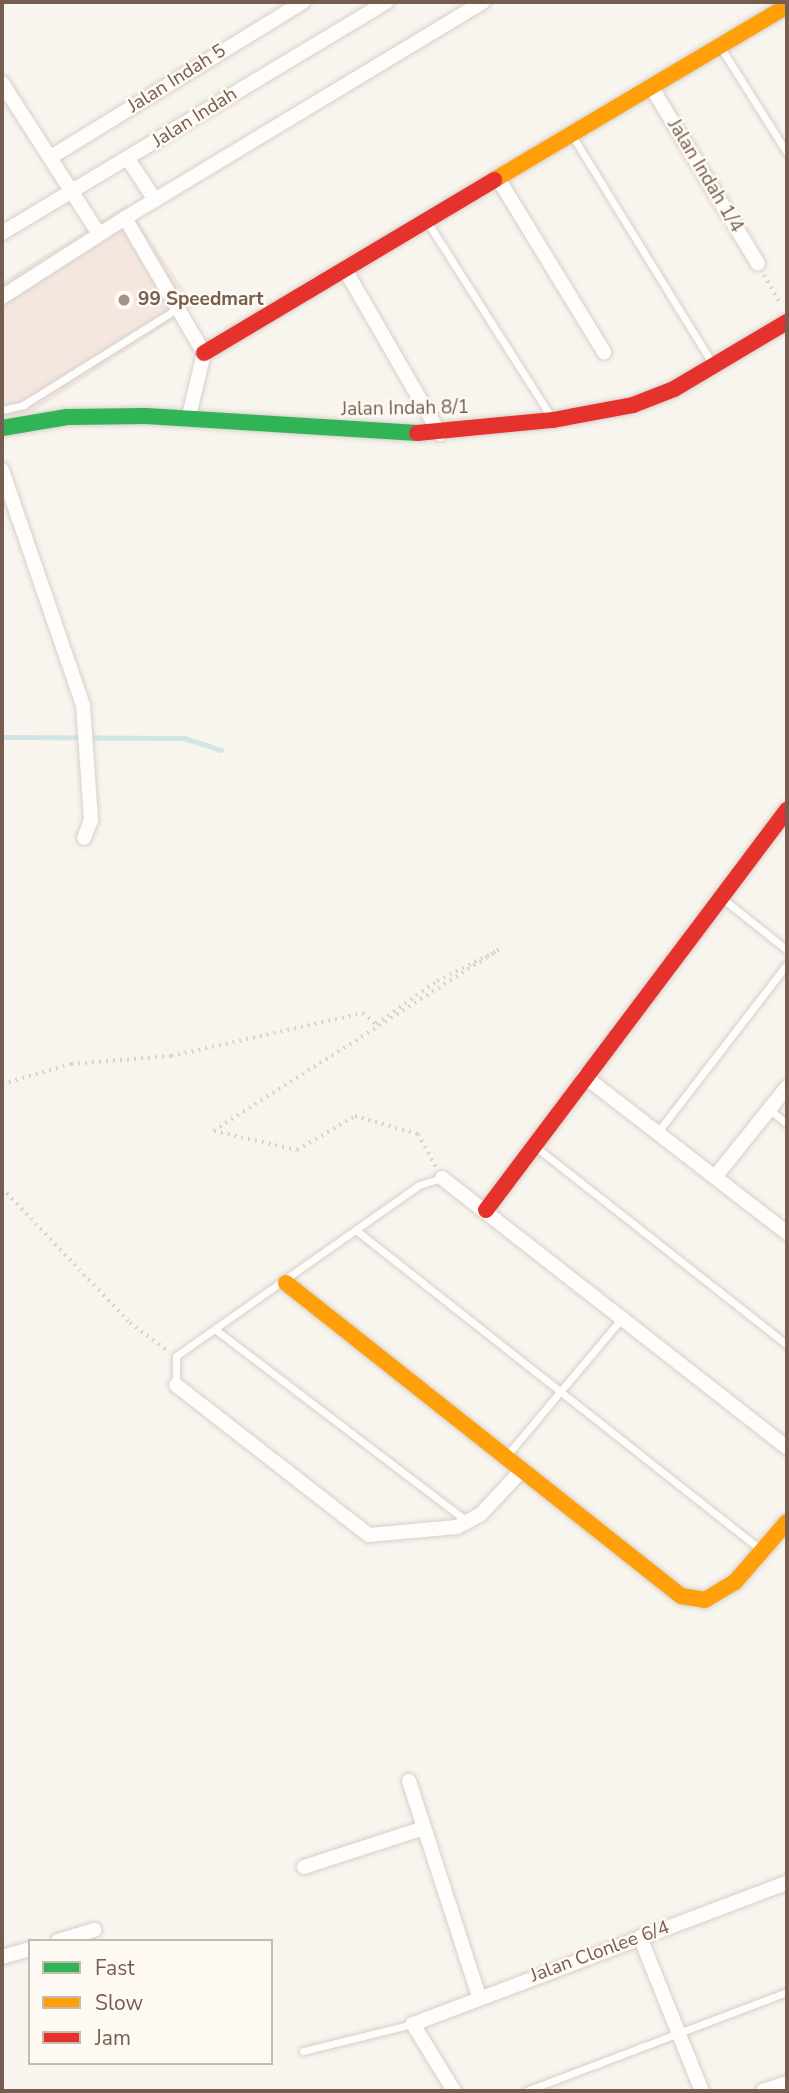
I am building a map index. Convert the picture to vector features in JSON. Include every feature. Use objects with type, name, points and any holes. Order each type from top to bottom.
[{"type":"street","name":"Jalan Indah 5","points":[[51,157],[303,2]]},
{"type":"street","name":"Jalan Indah","points":[[2,233],[387,2]]},
{"type":"street","points":[[2,297],[125,218],[483,2]]},
{"type":"street","points":[[204,353],[347,273],[787,6]]},
{"type":"street","points":[[2,83],[74,190],[99,234]]},
{"type":"street","name":"Jalan Indah 1/4","points":[[652,89],[758,264]]},
{"type":"street","points":[[128,159],[155,200]]},
{"type":"street","points":[[499,180],[604,352]]},
{"type":"street","points":[[125,218],[204,353],[188,420]]},
{"type":"street","points":[[347,273],[440,434]]},
{"type":"street","name":"Jalan Indah 8/1","points":[[2,428],[67,417],[188,420],[440,434],[553,420],[633,404],[714,366],[787,320]]},
{"type":"street","points":[[2,470],[79,693],[91,820],[84,838]]},
{"type":"street","points":[[486,1210],[584,1076],[787,810]]},
{"type":"street","points":[[584,1076],[787,1233]]},
{"type":"street","points":[[715,1177],[787,1087]]},
{"type":"street","points":[[442,1178],[623,1316],[787,1448]]},
{"type":"street","points":[[286,1283],[681,1596],[705,1600],[735,1582],[787,1522]]},
{"type":"street","points":[[176,1385],[369,1535],[406,1535],[467,1522],[522,1470]]},
{"type":"street","points":[[409,1781],[479,1997]]},
{"type":"street","points":[[304,1867],[424,1828]]},
{"type":"street","name":"Jalan Clonlee 6/4","points":[[413,2024],[787,1883]]},
{"type":"street","points":[[65,1939],[94,1930]]},
{"type":"street","points":[[640,1937],[702,2091]]},
{"type":"street","points":[[2,1957],[28,1950]]},
{"type":"street","points":[[413,2024],[454,2091]]},
{"type":"street","points":[[763,2091],[787,2083]]},
{"type":"lane","points":[[720,47],[787,153]]},
{"type":"lane","points":[[573,136],[714,366]]},
{"type":"lane","points":[[428,223],[553,420]]},
{"type":"lane","points":[[2,410],[23,405],[178,308]]},
{"type":"lane","points":[[720,896],[787,950]]},
{"type":"lane","points":[[657,1133],[787,964]]},
{"type":"lane","points":[[769,1109],[787,1124]]},
{"type":"lane","points":[[533,1145],[787,1345]]},
{"type":"lane","points":[[176,1385],[176,1356],[286,1283],[419,1185],[442,1178]]},
{"type":"lane","points":[[357,1231],[562,1389],[762,1551]]},
{"type":"lane","points":[[506,1457],[623,1316]]},
{"type":"lane","points":[[215,1330],[467,1522]]},
{"type":"lane","points":[[526,2091],[787,1992]]},
{"type":"lane","points":[[303,2051],[413,2024]]},
{"type":"path","points":[[758,264],[787,320]]},
{"type":"path","points":[[2,1084],[71,1064],[171,1056],[363,1013],[376,1024],[437,981],[499,950],[214,1131],[298,1150],[355,1116],[418,1134],[442,1178]]},
{"type":"path","points":[[2,1188],[130,1323],[176,1356]]},
{"type":"shaded area","points":[[127,204],[195,306],[33,412],[2,417],[2,282]]},
{"type":"waterway","points":[[2,737],[184,738],[221,750]]},
{"type":"traffic: fast","points":[[2,428],[67,417],[146,416],[417,433]]},
{"type":"traffic: slow","points":[[494,180],[787,6]]},
{"type":"traffic: slow","points":[[286,1283],[681,1596],[705,1600],[735,1582],[787,1522]]},
{"type":"traffic: jam","points":[[204,353],[494,180]]},
{"type":"traffic: jam","points":[[417,433],[553,420],[633,405],[674,389],[787,322]]},
{"type":"traffic: jam","points":[[486,1210],[787,810]]},
{"type":"place","name":"99 Speedmart","points":[[124,300]]}]
